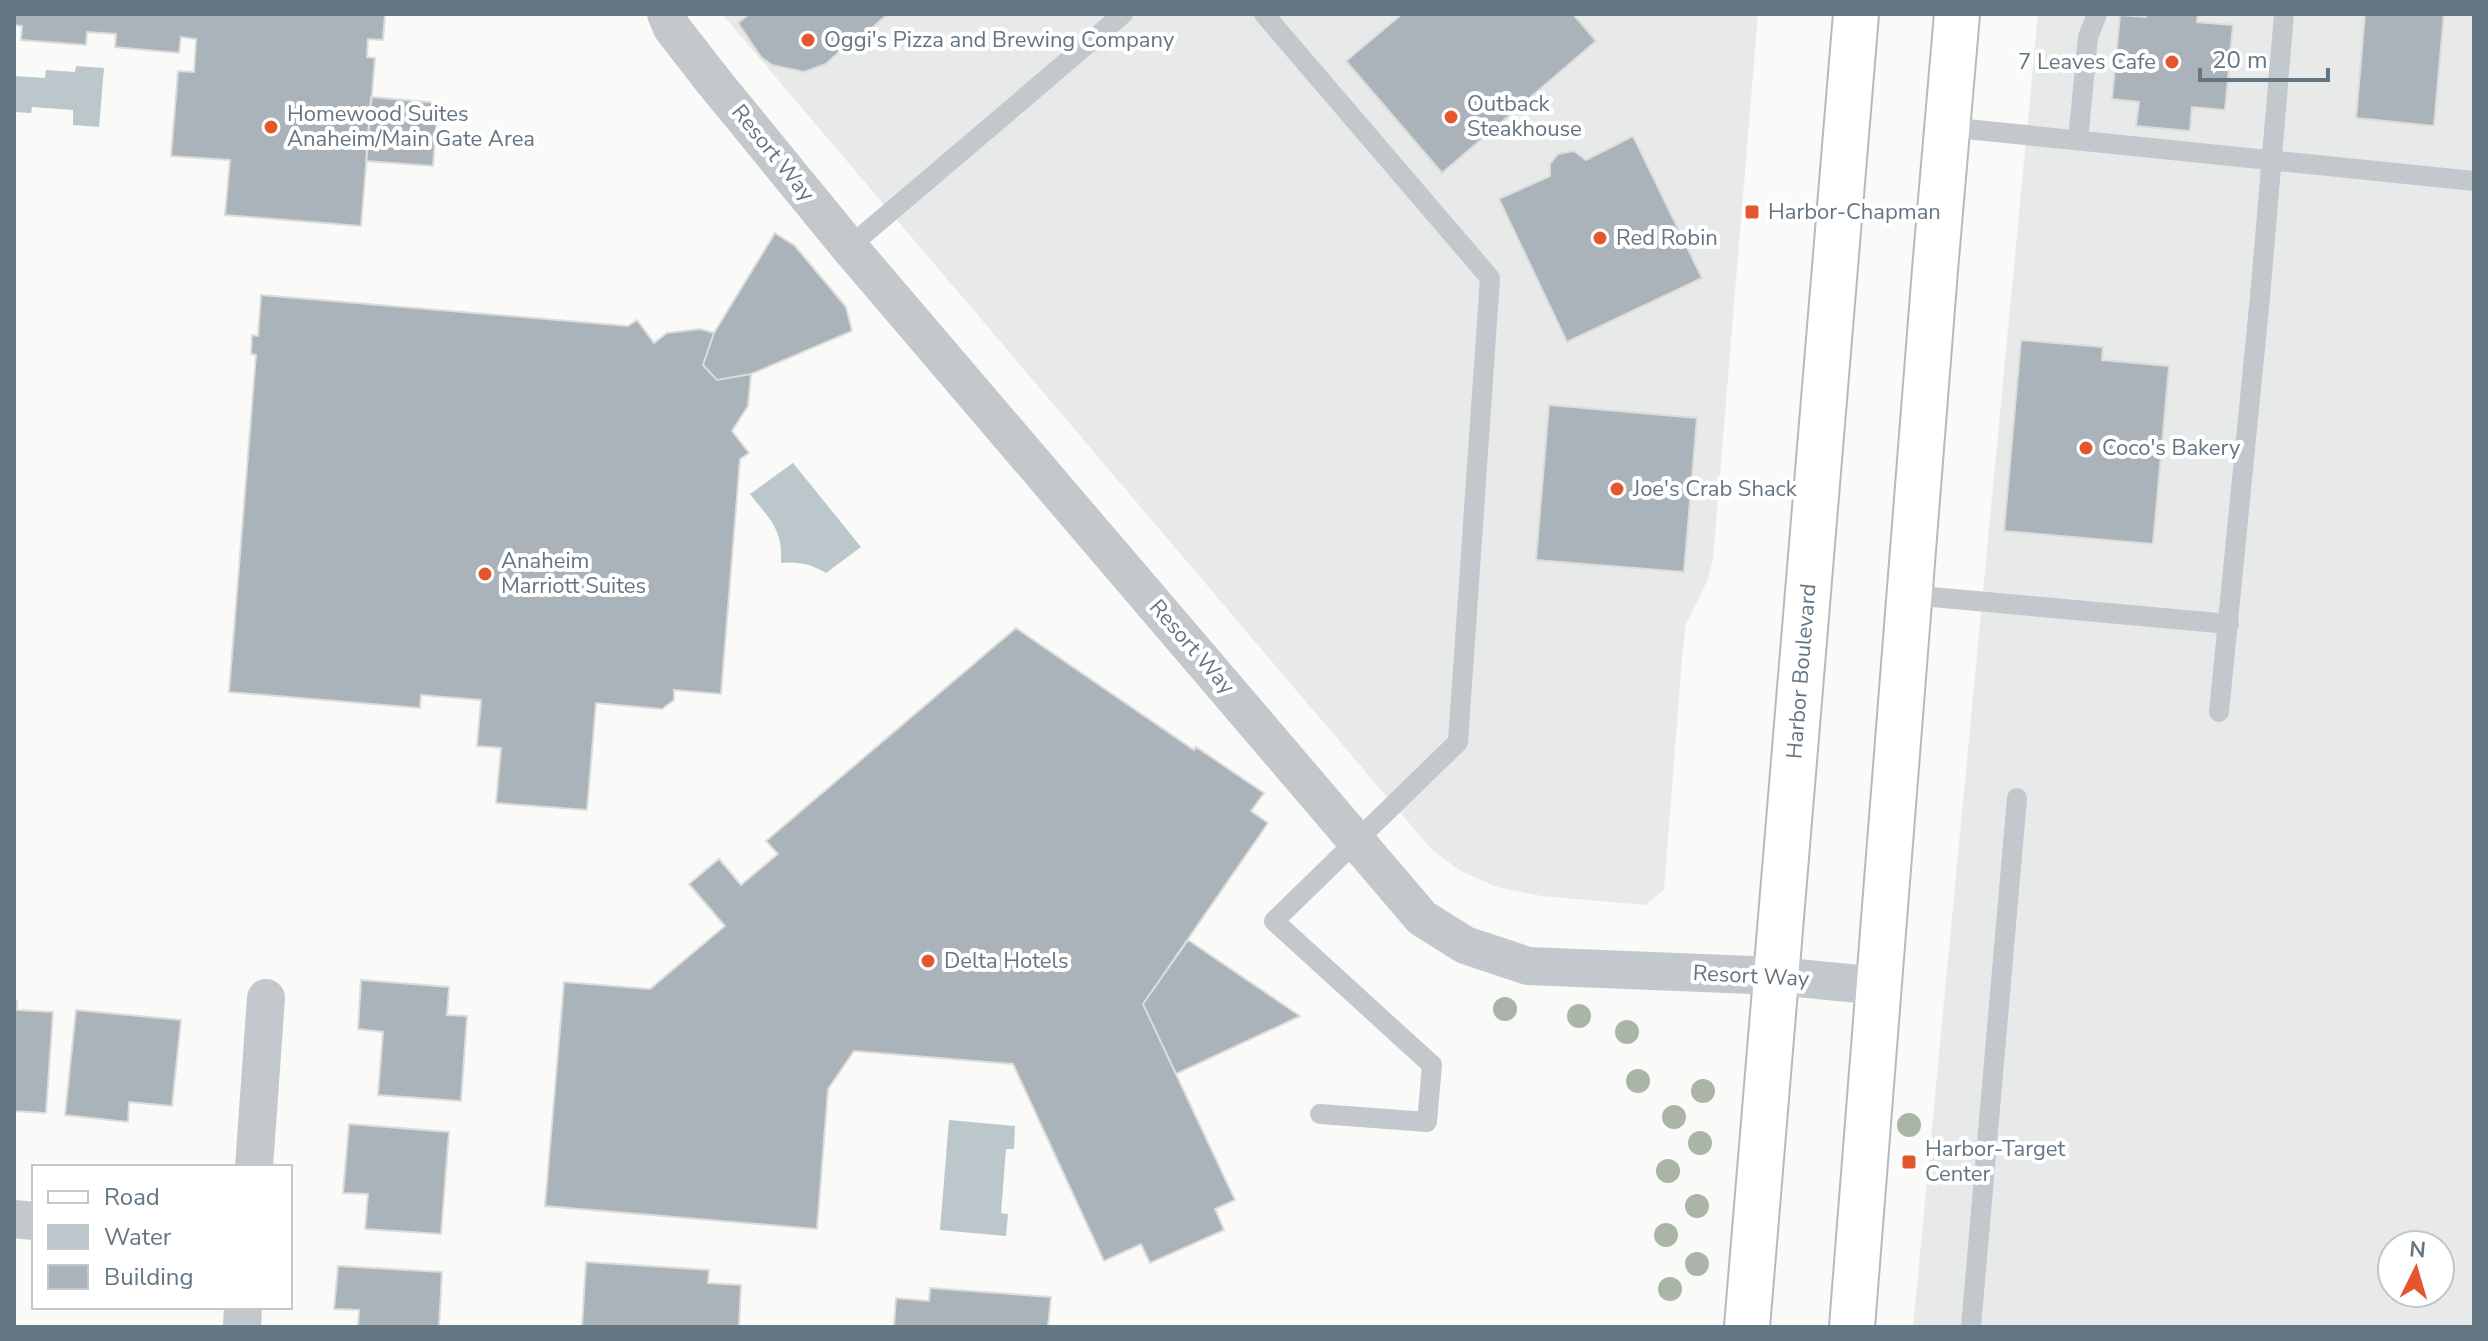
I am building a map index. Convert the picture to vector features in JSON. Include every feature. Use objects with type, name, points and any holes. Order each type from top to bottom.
[{"type":"main road","name":"Harbor Boulevard","points":[[1747,1327],[1856,14]]},
{"type":"main road","points":[[1852,1327],[1957,14]]},
{"type":"street","name":"Resort Way","points":[[666,14],[672,28],[714,82],[849,247],[1422,918],[1465,945],[1528,966],[1777,976],[1879,986]]},
{"type":"street","points":[[254,1165],[266,998]]},
{"type":"lane","points":[[849,247],[1123,14]]},
{"type":"lane","points":[[1264,14],[1490,278],[1458,742],[1274,921],[1432,1065],[1427,1122],[1320,1114]]},
{"type":"lane","points":[[2078,140],[2088,37],[2097,14]]},
{"type":"lane","points":[[2219,712],[2284,14]]},
{"type":"lane","points":[[1947,127],[2474,181]]},
{"type":"lane","points":[[1910,595],[2229,624]]},
{"type":"lane","points":[[1971,1327],[2017,798]]},
{"type":"shaded area","points":[[722,14],[1758,14],[1713,559],[1708,579],[1686,624],[1664,890],[1645,905],[1541,896],[1497,887],[1459,870],[1431,849]]},
{"type":"shaded area","points":[[2038,14],[2474,14],[2474,1327],[1913,1327]]},
{"type":"water","points":[[76,66],[104,68],[99,127],[73,125],[73,110],[32,107],[31,113],[14,112],[14,76],[45,78],[46,70],[75,72]]},
{"type":"water","points":[[793,463],[861,547],[826,573],[804,564],[781,563],[777,533],[750,494]]},
{"type":"water","points":[[949,1120],[1015,1126],[1014,1149],[1006,1149],[1001,1213],[1008,1214],[1006,1236],[940,1230]]},
{"type":"building","name":"Homewood Suites Anaheim/Main Gate Area","points":[[14,14],[385,14],[383,40],[368,39],[367,57],[375,58],[361,226],[225,215],[230,160],[171,156],[178,71],[194,72],[196,39],[181,37],[179,53],[115,47],[116,34],[87,32],[86,45],[21,40],[22,26],[14,25]]},
{"type":"building","name":"Oggi's Pizza and Brewing Company","points":[[749,14],[888,14],[873,27],[879,30],[851,54],[842,49],[826,64],[804,72],[772,65],[761,57],[738,23]]},
{"type":"building","name":"Outback Steakhouse","points":[[1402,14],[1573,14],[1596,41],[1442,173],[1346,61]]},
{"type":"building","name":"7 Leaves Cafe","points":[[2146,14],[2198,14],[2197,22],[2233,25],[2225,110],[2192,107],[2190,131],[2136,126],[2139,102],[2112,99],[2120,15],[2146,17]]},
{"type":"building","points":[[2365,14],[2444,14],[2434,126],[2356,118]]},
{"type":"building","points":[[371,97],[438,103],[433,166],[366,161]]},
{"type":"building","name":"Red Robin","points":[[1633,136],[1702,278],[1567,342],[1499,199],[1550,176],[1550,164],[1558,154],[1574,151],[1586,160]]},
{"type":"building","points":[[775,233],[795,246],[846,307],[852,331],[751,374],[717,380],[703,365],[714,333]]},
{"type":"building","name":"Anaheim Marriott Suites","points":[[261,295],[628,326],[637,320],[654,343],[667,333],[700,329],[714,333],[703,365],[717,380],[751,374],[748,406],[732,431],[749,453],[740,459],[721,694],[674,690],[674,700],[662,709],[596,703],[587,810],[496,803],[501,748],[477,746],[481,700],[421,695],[420,708],[229,692],[256,355],[251,354],[252,335],[258,336]]},
{"type":"building","name":"Coco's Bakery","points":[[2021,340],[2103,347],[2102,360],[2169,366],[2153,544],[2004,531]]},
{"type":"building","name":"Joe's Crab Shack","points":[[1549,405],[1697,418],[1684,572],[1536,560]]},
{"type":"building","name":"Delta Hotels","points":[[1016,628],[1194,750],[1196,747],[1264,793],[1251,811],[1268,823],[1143,1004],[1235,1200],[1215,1209],[1224,1230],[1150,1263],[1141,1244],[1104,1261],[1013,1064],[854,1051],[828,1089],[817,1229],[545,1206],[564,982],[650,989],[725,926],[689,884],[719,859],[741,885],[778,854],[766,841]]},
{"type":"building","points":[[1188,940],[1300,1016],[1176,1074],[1143,1004]]},
{"type":"building","points":[[361,980],[449,987],[447,1015],[467,1016],[461,1101],[378,1095],[383,1032],[358,1029]]},
{"type":"building","points":[[14,1001],[17,1001],[17,1010],[53,1012],[46,1113],[14,1111]]},
{"type":"building","points":[[76,1010],[181,1020],[172,1106],[129,1102],[128,1122],[65,1115]]},
{"type":"building","points":[[349,1124],[449,1132],[441,1234],[365,1229],[368,1194],[343,1193]]},
{"type":"building","points":[[586,1262],[709,1270],[708,1283],[741,1285],[739,1327],[582,1327]]},
{"type":"building","points":[[338,1266],[442,1272],[439,1327],[358,1327],[359,1310],[334,1309]]},
{"type":"building","points":[[930,1288],[1051,1297],[1048,1327],[894,1327],[896,1298],[929,1301]]},
{"type":"place","name":"Oggi's Pizza and Brewing Company","points":[[808,40]]},
{"type":"place","name":"7 Leaves Cafe","points":[[2172,62]]},
{"type":"place","name":"Outback Steakhouse","points":[[1451,117]]},
{"type":"place","name":"Homewood Suites Anaheim/Main Gate Area","points":[[271,127]]},
{"type":"place","name":"Harbor-Chapman","points":[[1752,212]]},
{"type":"place","name":"Red Robin","points":[[1600,238]]},
{"type":"place","name":"Coco's Bakery","points":[[2086,448]]},
{"type":"place","name":"Joe's Crab Shack","points":[[1617,489]]},
{"type":"place","name":"Anaheim Marriott Suites","points":[[485,574]]},
{"type":"place","name":"Delta Hotels","points":[[928,961]]},
{"type":"place","name":"Harbor-Target Center","points":[[1909,1162]]}]
